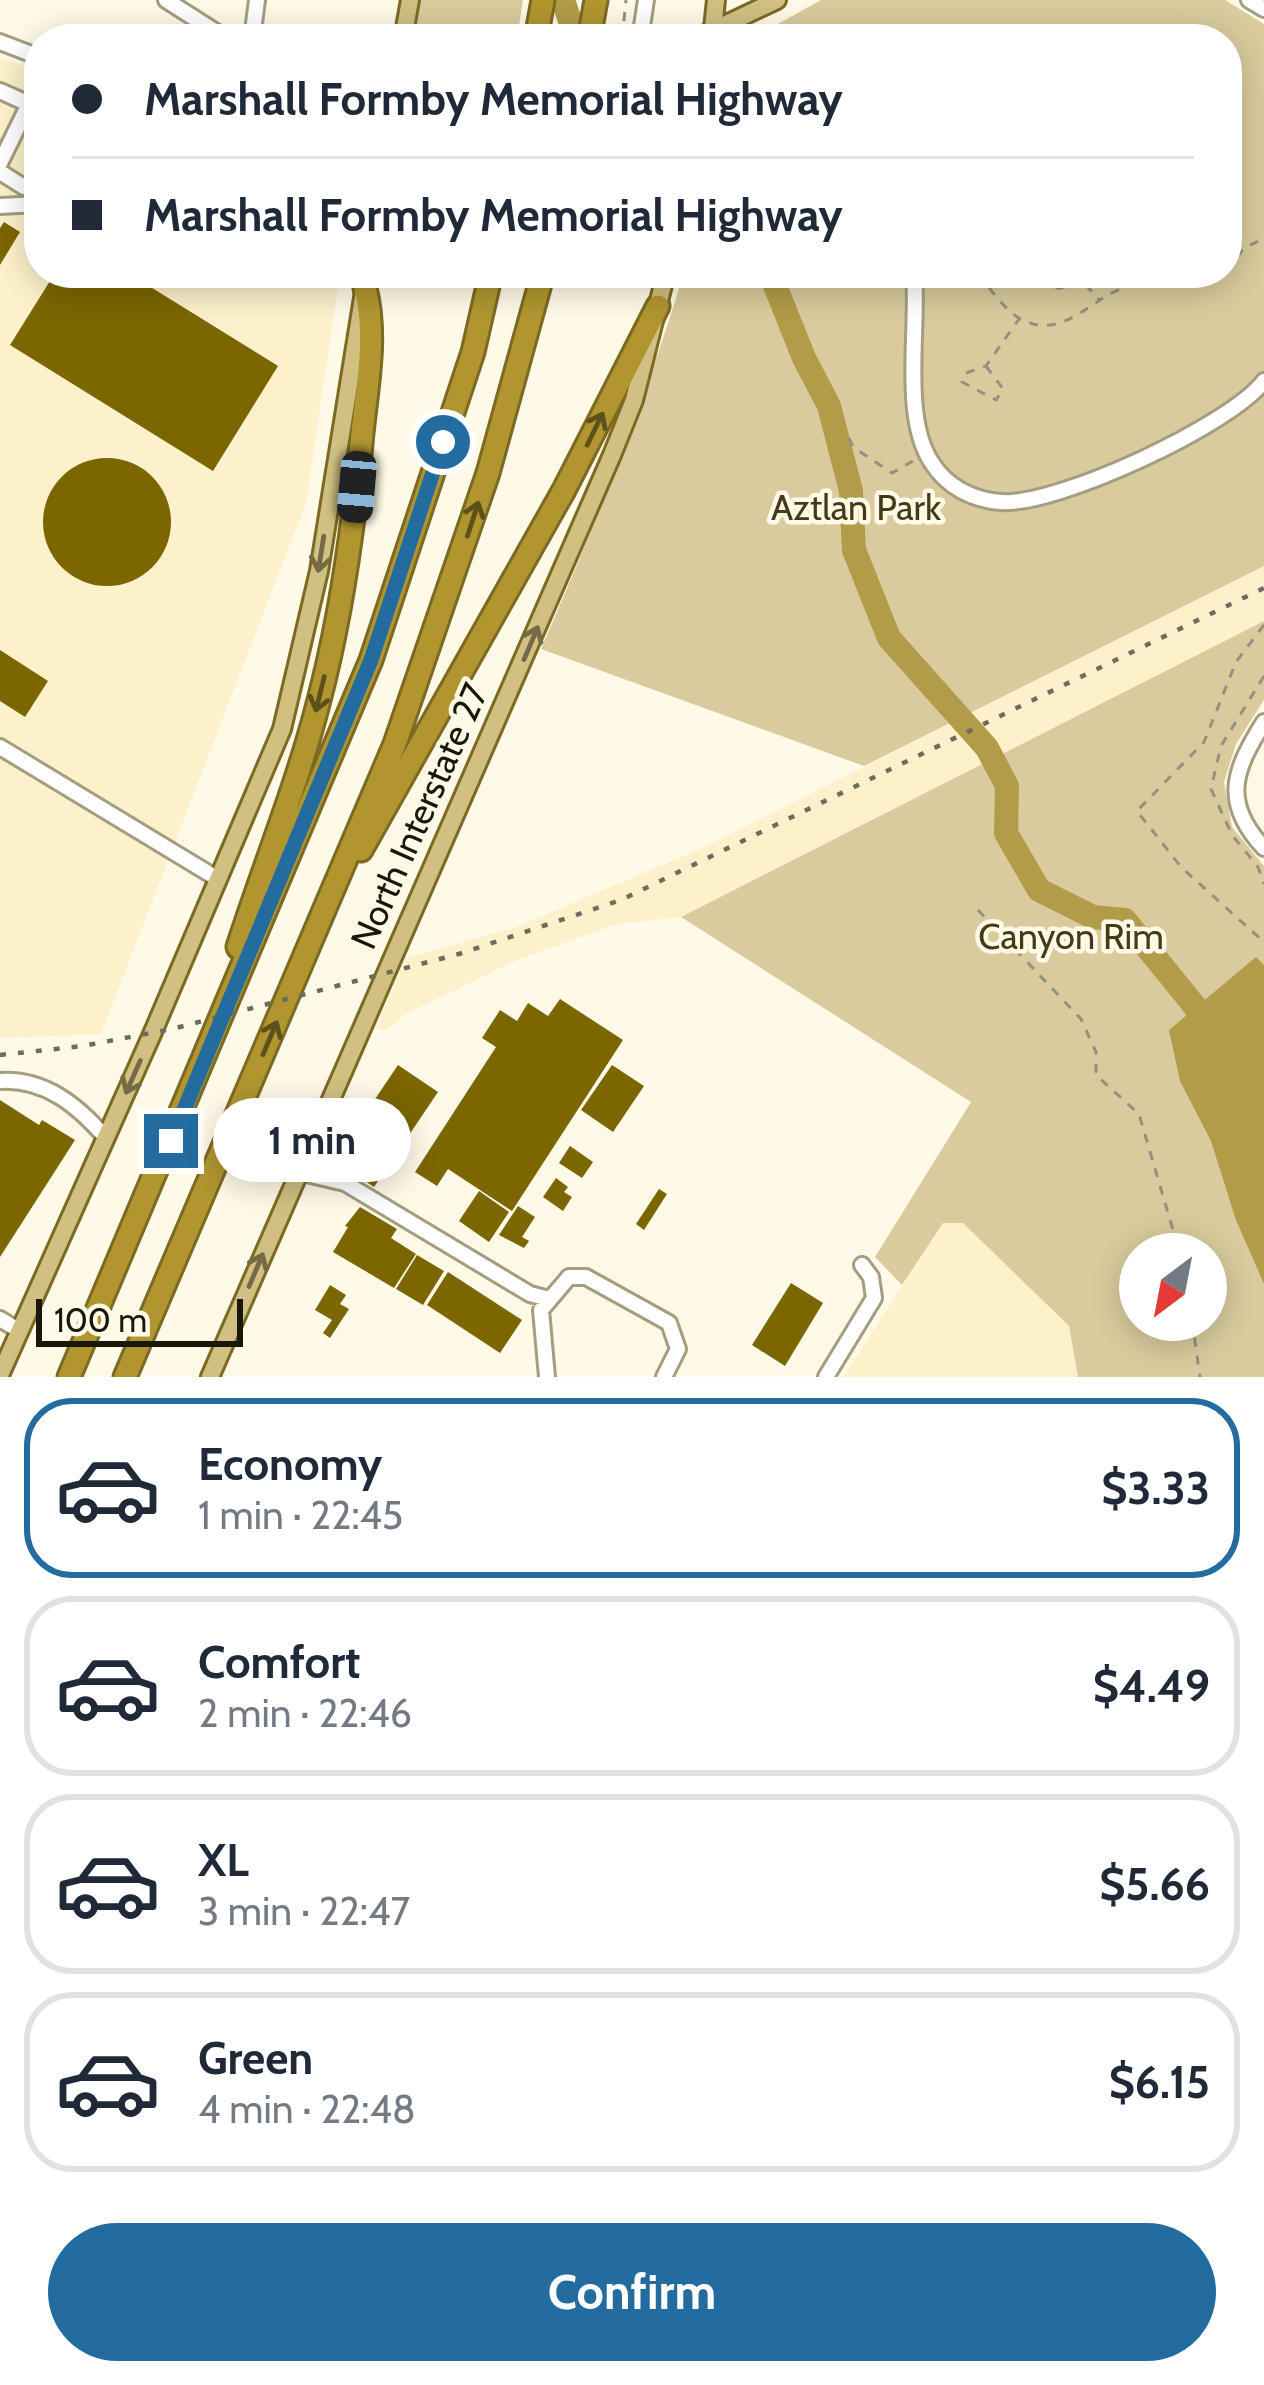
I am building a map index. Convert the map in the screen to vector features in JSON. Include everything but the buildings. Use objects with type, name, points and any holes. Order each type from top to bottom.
[{"type":"highway","points":[[174,1132],[309,734],[338,624],[353,534],[371,344],[367,288]]},
{"type":"highway","points":[[69,1377],[371,660],[472,352],[487,288]]},
{"type":"highway","points":[[124,1377],[395,744],[488,473],[539,288]]},
{"type":"highway","points":[[331,896],[379,824],[565,490],[658,306]]},
{"type":"main road","points":[[731,24],[777,0]]},
{"type":"main road","points":[[0,1376],[282,729],[300,661],[365,288]]},
{"type":"main road","name":"North Interstate 27","points":[[210,1377],[612,455],[634,400],[662,288]]},
{"type":"street","points":[[166,0],[204,24]]},
{"type":"street","points":[[1250,0],[1264,9]]},
{"type":"street","points":[[0,163],[24,112]]},
{"type":"street","points":[[914,288],[916,425],[924,448],[959,490],[998,502],[1035,498],[1151,456],[1245,400],[1264,381]]},
{"type":"street","points":[[1264,722],[1244,756],[1235,788],[1244,822],[1264,848]]},
{"type":"street","points":[[0,747],[218,879]]},
{"type":"street","points":[[0,1081],[35,1084],[67,1100],[106,1138]]},
{"type":"street","points":[[298,1172],[345,1183],[530,1294],[549,1299]]},
{"type":"street","points":[[826,1377],[874,1298],[871,1277],[862,1264]]},
{"type":"street","points":[[547,1377],[541,1310],[568,1277],[586,1277],[669,1323],[678,1348],[664,1377]]},
{"type":"street","points":[[0,1319],[20,1331]]},
{"type":"path","points":[[990,288],[1020,317],[1045,324],[1071,319],[1127,288]]},
{"type":"path","points":[[1091,288],[1100,302]]},
{"type":"path","points":[[986,366],[1003,389],[999,399],[962,382],[966,373],[986,366],[1020,317]]},
{"type":"path","points":[[849,438],[853,447],[892,473],[907,466],[924,448]]},
{"type":"path","points":[[1264,625],[1236,662],[1204,742],[1137,811],[1181,867],[1264,942]]},
{"type":"path","points":[[978,910],[1081,1019],[1096,1052],[1096,1075],[1138,1114],[1174,1233]]},
{"type":"path","points":[[1195,1341],[1199,1377]]},
{"type":"shaded area","points":[[0,58],[24,66],[24,288],[338,288],[306,503],[101,1034],[0,1038]]},
{"type":"shaded area","points":[[1264,566],[1264,621],[681,917],[617,924],[517,960],[406,1014],[386,1030],[376,1028],[406,958],[514,928],[702,848]]},
{"type":"shaded area","points":[[1256,957],[1264,965],[1264,1284],[1236,1220],[1211,1141],[1180,1081],[1169,1030]]},
{"type":"shaded area","points":[[943,1223],[964,1223],[1069,1326],[1078,1377],[843,1377]]},
{"type":"green space","points":[[421,0],[523,0],[519,24],[417,24]]},
{"type":"green space","name":"Aztlan Park","points":[[821,0],[1225,0],[1264,24],[1264,566],[864,766],[541,649],[618,463],[679,288],[1242,288],[1242,24],[778,24]]},
{"type":"green space","name":"Canyon Rim","points":[[1264,621],[1264,700],[1236,744],[1224,782],[1232,827],[1264,866],[1264,1377],[1078,1377],[1069,1326],[963,1223],[943,1223],[902,1285],[875,1257],[971,1102],[681,917]]},
{"type":"waterway","points":[[563,0],[571,24]]},
{"type":"waterway","points":[[776,288],[829,406],[851,491],[854,550],[889,638],[987,748],[1007,786],[1006,833],[1039,890],[1093,917],[1125,920],[1214,1030]]},
{"type":"railway","points":[[0,1055],[172,1029],[459,954],[621,900],[1264,588]]},
{"type":"route","points":[[171,1141],[371,660],[443,442]]}]
